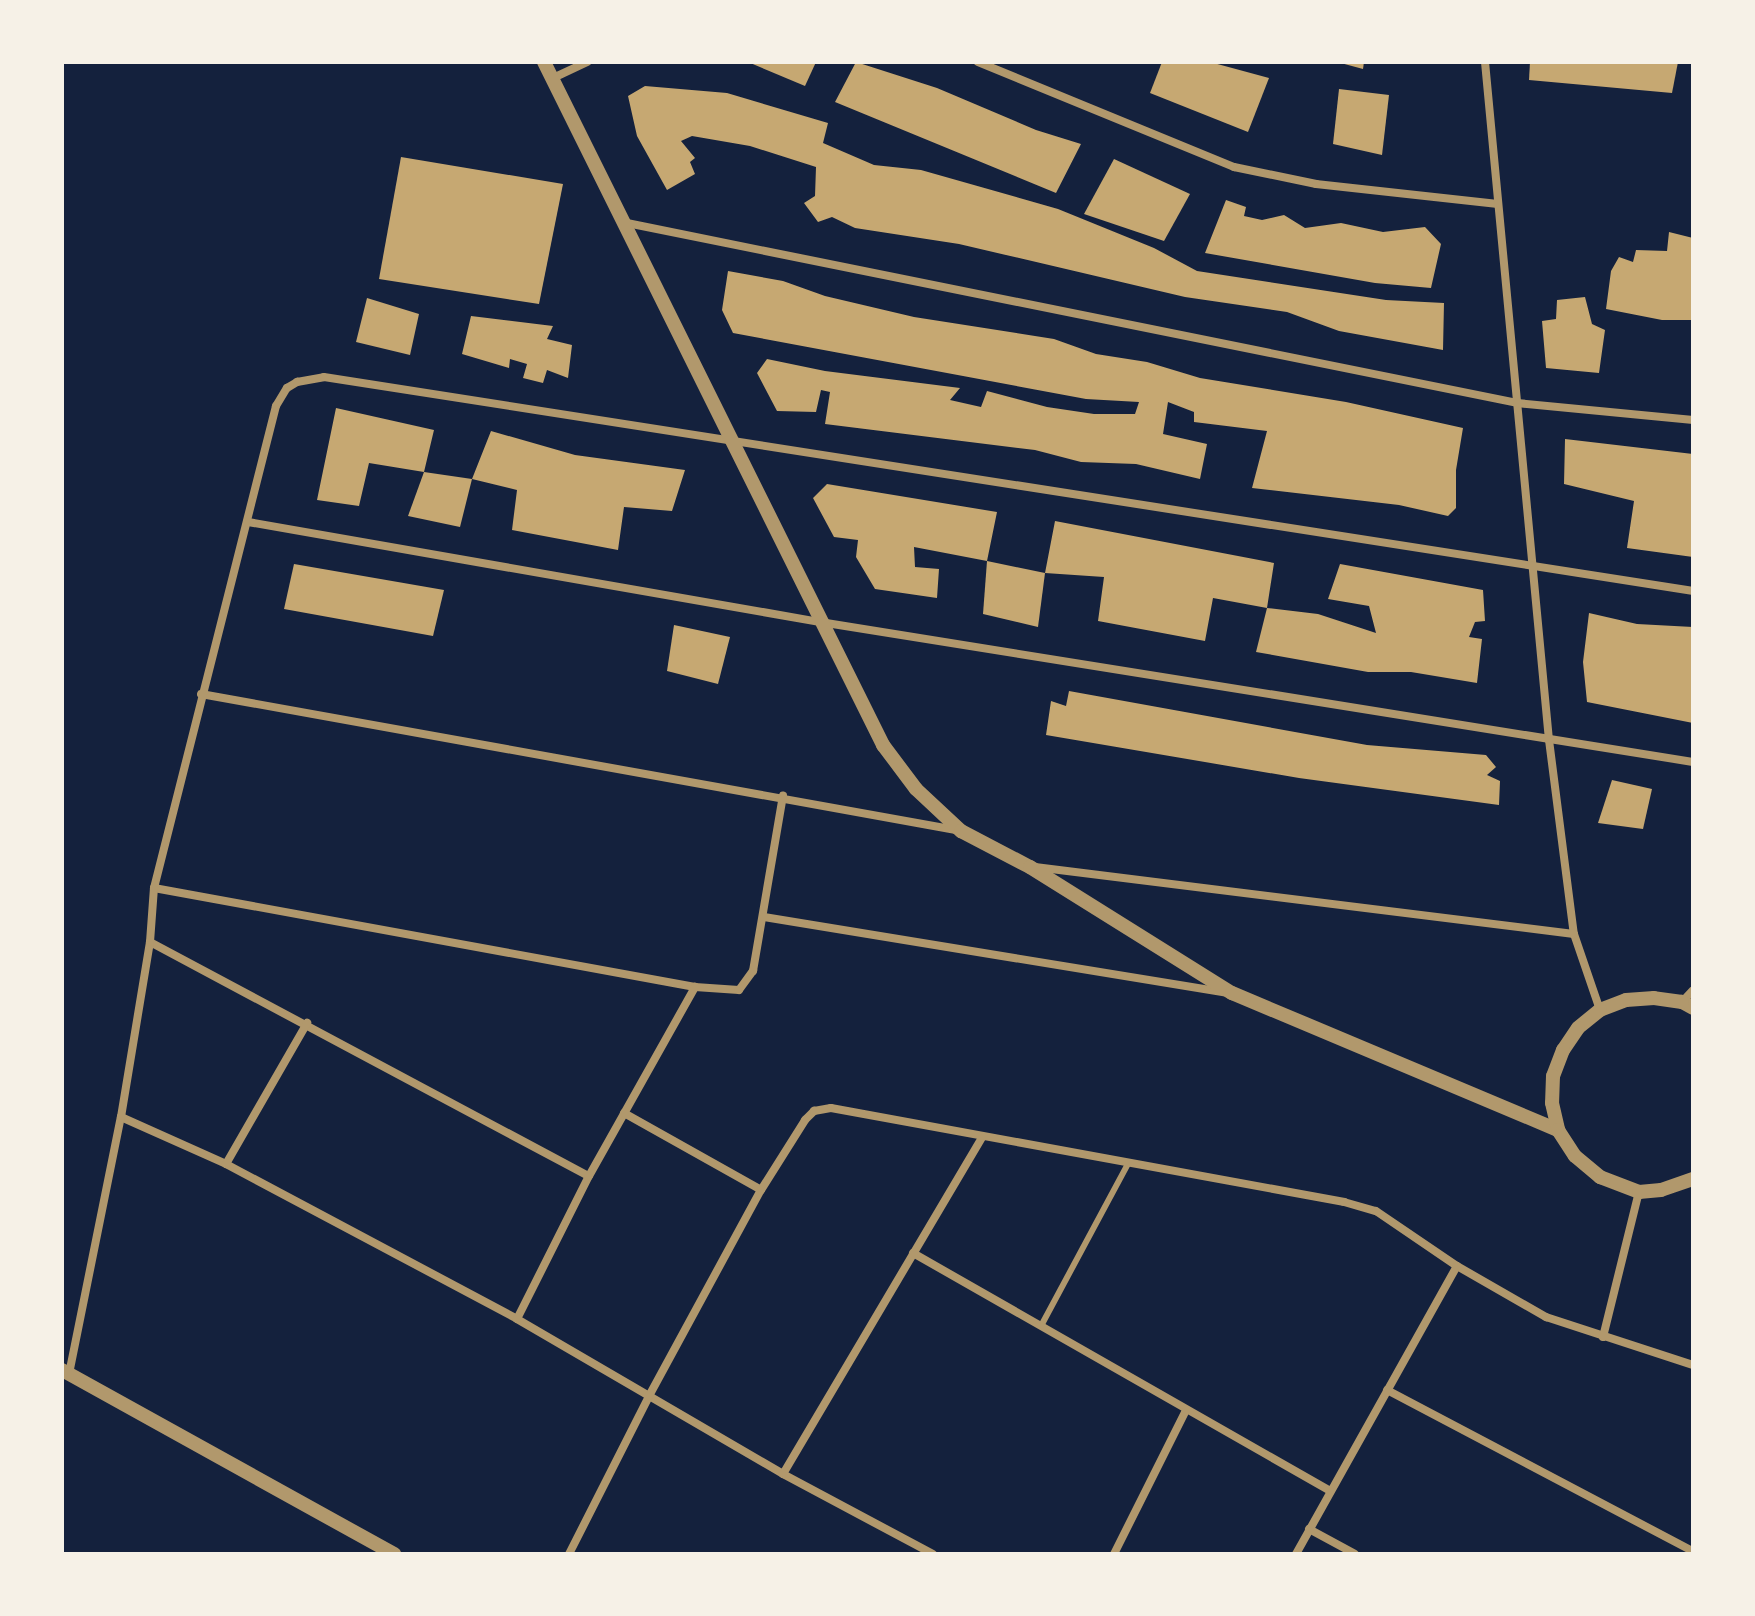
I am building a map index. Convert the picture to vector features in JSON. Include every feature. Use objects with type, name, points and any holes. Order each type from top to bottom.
[{"type":"street","points":[[544,62],[820,622],[883,745],[916,789],[961,831],[1030,867],[1232,993],[1558,1130]]},
{"type":"street","points":[[553,78],[587,62]]},
{"type":"street","points":[[978,62],[1234,167],[1316,184],[1498,204]]},
{"type":"street","points":[[1485,62],[1530,565],[1549,740],[1574,934],[1600,1010]]},
{"type":"street","points":[[621,222],[1517,403],[1693,420]]},
{"type":"street","points":[[394,1554],[65,1372],[121,1117],[150,942],[154,888],[276,406],[287,388],[297,382],[324,377],[1693,591]]},
{"type":"street","points":[[248,522],[820,622],[1693,762]]},
{"type":"street","points":[[201,694],[783,796],[961,831]]},
{"type":"street","points":[[154,888],[695,987],[739,990],[753,971],[783,796]]},
{"type":"street","points":[[1030,867],[1574,934]]},
{"type":"street","points":[[764,917],[1232,993]]},
{"type":"street","points":[[150,942],[589,1176]]},
{"type":"street","points":[[517,1319],[589,1176],[695,987]]},
{"type":"street","points":[[1693,990],[1688,1005],[1654,998],[1626,1000],[1600,1010],[1578,1028],[1563,1050],[1553,1076],[1552,1103],[1558,1130],[1575,1156],[1600,1177],[1639,1192],[1661,1190],[1693,1179]]},
{"type":"street","points":[[226,1164],[307,1023]]},
{"type":"street","points":[[569,1554],[649,1396],[761,1190],[814,1111],[831,1108],[1376,1211],[1457,1266],[1546,1317],[1693,1365]]},
{"type":"street","points":[[624,1113],[761,1190]]},
{"type":"street","points":[[121,1117],[226,1164],[517,1319],[783,1474],[933,1554]]},
{"type":"street","points":[[783,1474],[982,1138]]},
{"type":"street","points":[[1603,1337],[1639,1192]]},
{"type":"street","points":[[913,1253],[1329,1490]]},
{"type":"street","points":[[1296,1554],[1329,1490],[1457,1266]]},
{"type":"street","points":[[1387,1390],[1689,1549]]},
{"type":"street","points":[[1114,1554],[1186,1410]]},
{"type":"street","points":[[1309,1529],[1355,1554]]},
{"type":"lane","points":[[1041,1326],[1128,1164]]},
{"type":"building","points":[[748,62],[816,62],[805,86]]},
{"type":"building","points":[[856,62],[937,88],[1036,130],[1081,144],[1056,193],[835,102]]},
{"type":"building","points":[[1162,62],[1210,62],[1269,78],[1248,132],[1150,93]]},
{"type":"building","points":[[1337,62],[1364,62],[1363,69]]},
{"type":"building","points":[[1530,62],[1678,62],[1672,93],[1529,80]]},
{"type":"building","points":[[645,86],[727,93],[828,123],[823,143],[874,165],[921,170],[1058,209],[1154,248],[1197,271],[1386,300],[1444,303],[1443,350],[1339,331],[1287,312],[1185,297],[959,244],[855,228],[832,217],[818,222],[804,203],[815,196],[816,167],[750,146],[692,136],[681,141],[695,158],[690,162],[695,174],[667,190],[637,136],[628,96]]},
{"type":"building","points":[[1339,89],[1389,95],[1382,155],[1333,144]]},
{"type":"building","points":[[401,157],[563,184],[539,304],[379,279]]},
{"type":"building","points":[[1114,159],[1190,194],[1164,241],[1084,214]]},
{"type":"building","points":[[1226,200],[1246,207],[1244,216],[1262,220],[1284,215],[1305,228],[1341,223],[1383,232],[1425,227],[1441,244],[1431,288],[1375,283],[1205,253]]},
{"type":"building","points":[[1669,232],[1693,238],[1693,320],[1662,320],[1606,309],[1611,271],[1619,257],[1633,262],[1636,250],[1667,251]]},
{"type":"building","points":[[728,271],[783,281],[825,296],[914,317],[1054,339],[1096,354],[1147,362],[1200,378],[1346,402],[1463,428],[1456,470],[1456,508],[1448,516],[1399,505],[1252,488],[1267,431],[1194,422],[1194,412],[1168,402],[1163,434],[1207,444],[1200,479],[1136,464],[1081,462],[1035,450],[825,424],[830,392],[821,390],[816,412],[777,411],[757,373],[767,359],[825,371],[960,388],[950,400],[981,407],[987,391],[1047,407],[1094,414],[1135,414],[1139,402],[1086,399],[733,333],[722,310]]},
{"type":"building","points":[[1585,297],[1592,324],[1605,330],[1599,373],[1546,368],[1542,321],[1556,319],[1557,300]]},
{"type":"building","points":[[367,298],[419,314],[410,355],[356,342]]},
{"type":"building","points":[[471,316],[553,326],[547,339],[572,345],[568,378],[547,370],[543,383],[523,378],[527,364],[510,359],[509,368],[462,354]]},
{"type":"building","points":[[336,408],[434,430],[424,472],[369,463],[359,506],[317,500]]},
{"type":"building","points":[[491,431],[575,455],[685,470],[672,511],[624,507],[618,550],[512,530],[517,490],[472,479]]},
{"type":"building","points":[[1565,439],[1693,454],[1693,557],[1627,548],[1634,501],[1564,484]]},
{"type":"building","points":[[424,472],[472,479],[460,527],[408,516]]},
{"type":"building","points":[[827,484],[997,512],[987,561],[914,547],[915,567],[939,569],[937,598],[875,589],[856,557],[858,540],[834,537],[813,498]]},
{"type":"building","points":[[1055,521],[1274,563],[1267,608],[1213,598],[1205,641],[1098,621],[1104,577],[1045,573]]},
{"type":"building","points":[[987,561],[1045,573],[1038,627],[983,614]]},
{"type":"building","points":[[294,564],[444,590],[433,636],[284,609]]},
{"type":"building","points":[[1340,564],[1483,590],[1485,621],[1475,622],[1469,637],[1482,639],[1477,683],[1411,672],[1368,672],[1256,652],[1267,608],[1318,614],[1376,633],[1369,606],[1328,599]]},
{"type":"building","points":[[1589,613],[1637,624],[1693,627],[1693,723],[1587,702],[1583,662]]},
{"type":"building","points":[[674,625],[730,637],[718,684],[667,671]]},
{"type":"building","points":[[1069,691],[1367,745],[1486,755],[1496,767],[1487,775],[1500,781],[1499,805],[1299,778],[1046,735],[1051,701],[1066,706]]},
{"type":"building","points":[[1612,780],[1652,789],[1643,829],[1598,823]]}]
